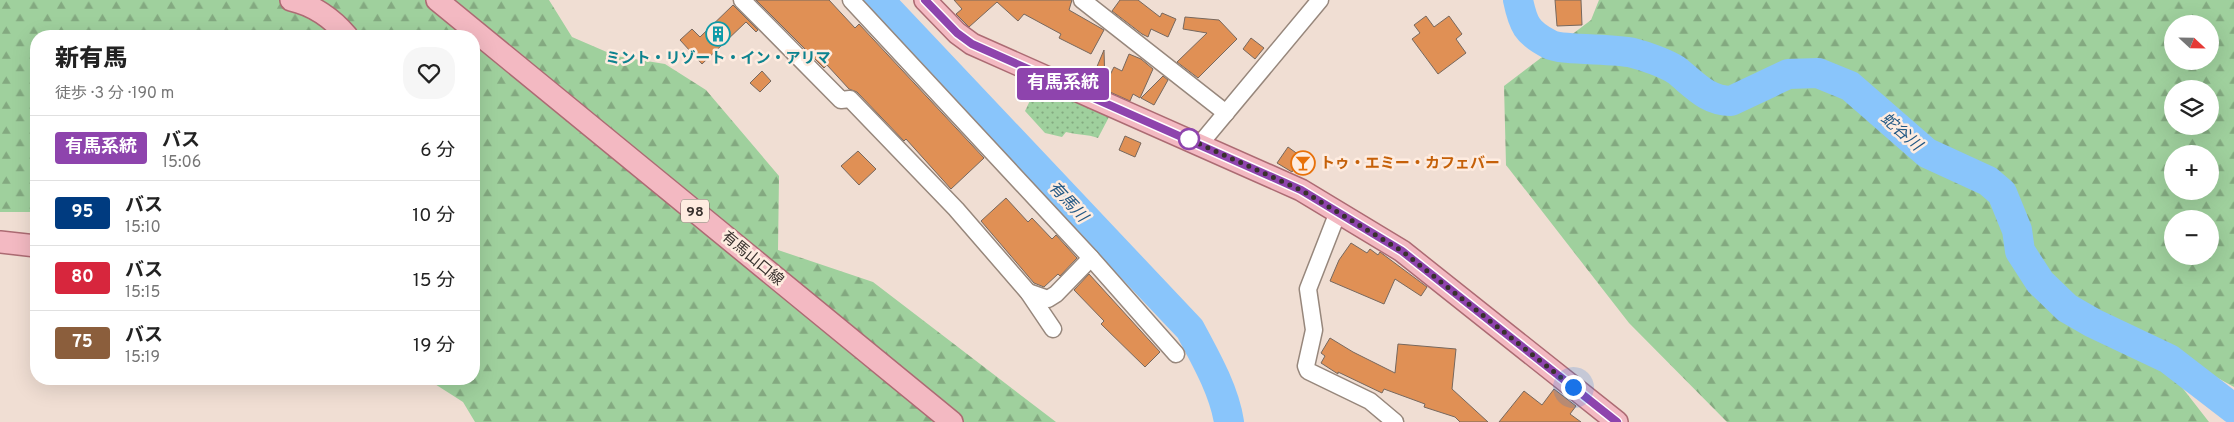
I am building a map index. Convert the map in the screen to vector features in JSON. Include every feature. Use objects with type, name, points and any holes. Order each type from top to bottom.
[{"type":"main road","points":[[291,0],[317,11],[342,30]]},
{"type":"main road","name":"有馬山口線","points":[[437,0],[474,30]]},
{"type":"main road","points":[[926,0],[957,33],[972,44],[1301,190],[1402,251],[1617,422]]},
{"type":"main road","name":"有馬山口線","points":[[480,35],[952,422]]},
{"type":"main road","points":[[0,242],[30,245]]},
{"type":"street","points":[[742,0],[841,100],[850,99],[956,209],[1028,292],[1053,329]]},
{"type":"street","points":[[851,0],[1091,258],[1176,354]]},
{"type":"street","points":[[1082,0],[1226,113]]},
{"type":"street","points":[[1200,144],[1320,0]]},
{"type":"street","points":[[1338,212],[1308,289],[1314,330],[1306,366],[1308,371],[1370,401],[1395,422]]},
{"type":"street","points":[[1028,292],[1048,300],[1091,258]]},
{"type":"green space","points":[[0,0],[549,0],[572,37],[616,56],[665,64],[706,90],[779,176],[778,250],[873,282],[1056,422],[475,422],[463,402],[436,385],[480,385],[480,30],[30,30],[30,212],[0,212]]},
{"type":"green space","points":[[1599,0],[2234,0],[2234,387],[2142,336],[2209,422],[1727,422],[1629,323],[1506,165],[1504,86],[1591,20]]},
{"type":"green space","points":[[1037,86],[1109,117],[1098,138],[1066,132],[1062,137],[1045,133],[1025,111]]},
{"type":"building","points":[[756,0],[829,0],[855,28],[859,24],[984,158],[951,189],[906,139],[904,141],[857,92],[849,89],[827,65],[824,68]]},
{"type":"building","points":[[954,0],[1072,0],[1069,10],[1104,30],[1091,54],[1059,38],[1061,34],[1024,14],[1018,21],[997,2],[969,27],[956,14],[962,9]]},
{"type":"building","points":[[1120,0],[1138,0],[1160,17],[1162,13],[1176,19],[1168,37],[1151,29],[1148,37],[1112,11]]},
{"type":"building","points":[[1555,0],[1581,0],[1582,25],[1557,26]]},
{"type":"building","name":"ミント・リゾート・イン・アリマ","points":[[733,5],[758,30],[756,32],[746,22],[702,64],[680,40],[692,29],[700,37]]},
{"type":"building","points":[[1426,16],[1434,27],[1449,16],[1462,34],[1456,39],[1466,53],[1438,74],[1412,39],[1420,33],[1414,25]]},
{"type":"building","points":[[1185,17],[1219,20],[1237,39],[1198,78],[1177,62],[1207,33],[1183,29]]},
{"type":"building","points":[[1251,38],[1264,48],[1255,59],[1243,49]]},
{"type":"building","points":[[1104,50],[1105,85],[1114,67],[1122,71],[1129,54],[1141,59],[1153,69],[1140,98],[1133,94],[1130,101],[1090,83]]},
{"type":"building","points":[[762,71],[771,81],[760,92],[750,83]]},
{"type":"building","points":[[1163,76],[1168,80],[1154,105],[1141,98]]},
{"type":"building","points":[[1125,136],[1141,143],[1135,157],[1119,150]]},
{"type":"building","points":[[1288,147],[1299,155],[1297,158],[1300,160],[1292,172],[1277,163]]},
{"type":"building","points":[[858,151],[876,169],[859,185],[841,166]]},
{"type":"building","points":[[1006,198],[1028,222],[1032,218],[1052,239],[1056,235],[1077,258],[1060,276],[1058,274],[1044,287],[1034,283],[981,221]]},
{"type":"building","points":[[1351,243],[1367,253],[1370,249],[1378,255],[1380,252],[1427,287],[1421,296],[1395,279],[1384,304],[1330,281],[1339,260]]},
{"type":"building","points":[[1089,274],[1160,352],[1145,367],[1101,324],[1104,321],[1074,290]]},
{"type":"building","points":[[1330,338],[1395,373],[1398,344],[1456,349],[1452,389],[1488,422],[1460,422],[1455,417],[1424,407],[1425,404],[1384,389],[1382,393],[1338,372],[1338,374],[1321,363],[1325,356],[1321,353]]},
{"type":"building","points":[[1554,389],[1576,406],[1570,414],[1581,422],[1499,422],[1524,391],[1542,405]]},
{"type":"waterway","name":"有馬川","points":[[879,0],[1190,329],[1208,362],[1223,398],[1229,422]]},
{"type":"waterway","name":"蛇谷川","points":[[1518,0],[1527,27],[1536,36],[1549,44],[1565,48],[1624,51],[1643,56],[1671,67],[1701,91],[1722,100],[1731,101],[1788,74],[1818,73],[1850,86],[1927,153],[1988,181],[2002,193],[2017,230],[2020,251],[2040,282],[2067,308],[2093,323],[2169,359],[2234,409]]},
{"type":"bus line","name":"有馬系統","points":[[925,0],[957,33],[972,44],[1301,190],[1402,251],[1617,422]]},
{"type":"place","name":"ミント・リゾート・イン・アリマ","points":[[718,34]]},
{"type":"place","name":"トゥ・エミー・カフェバー","points":[[1303,163]]},
{"type":"route","points":[[1189,139],[1182,136],[1301,190],[1402,251],[1573,387]]}]
